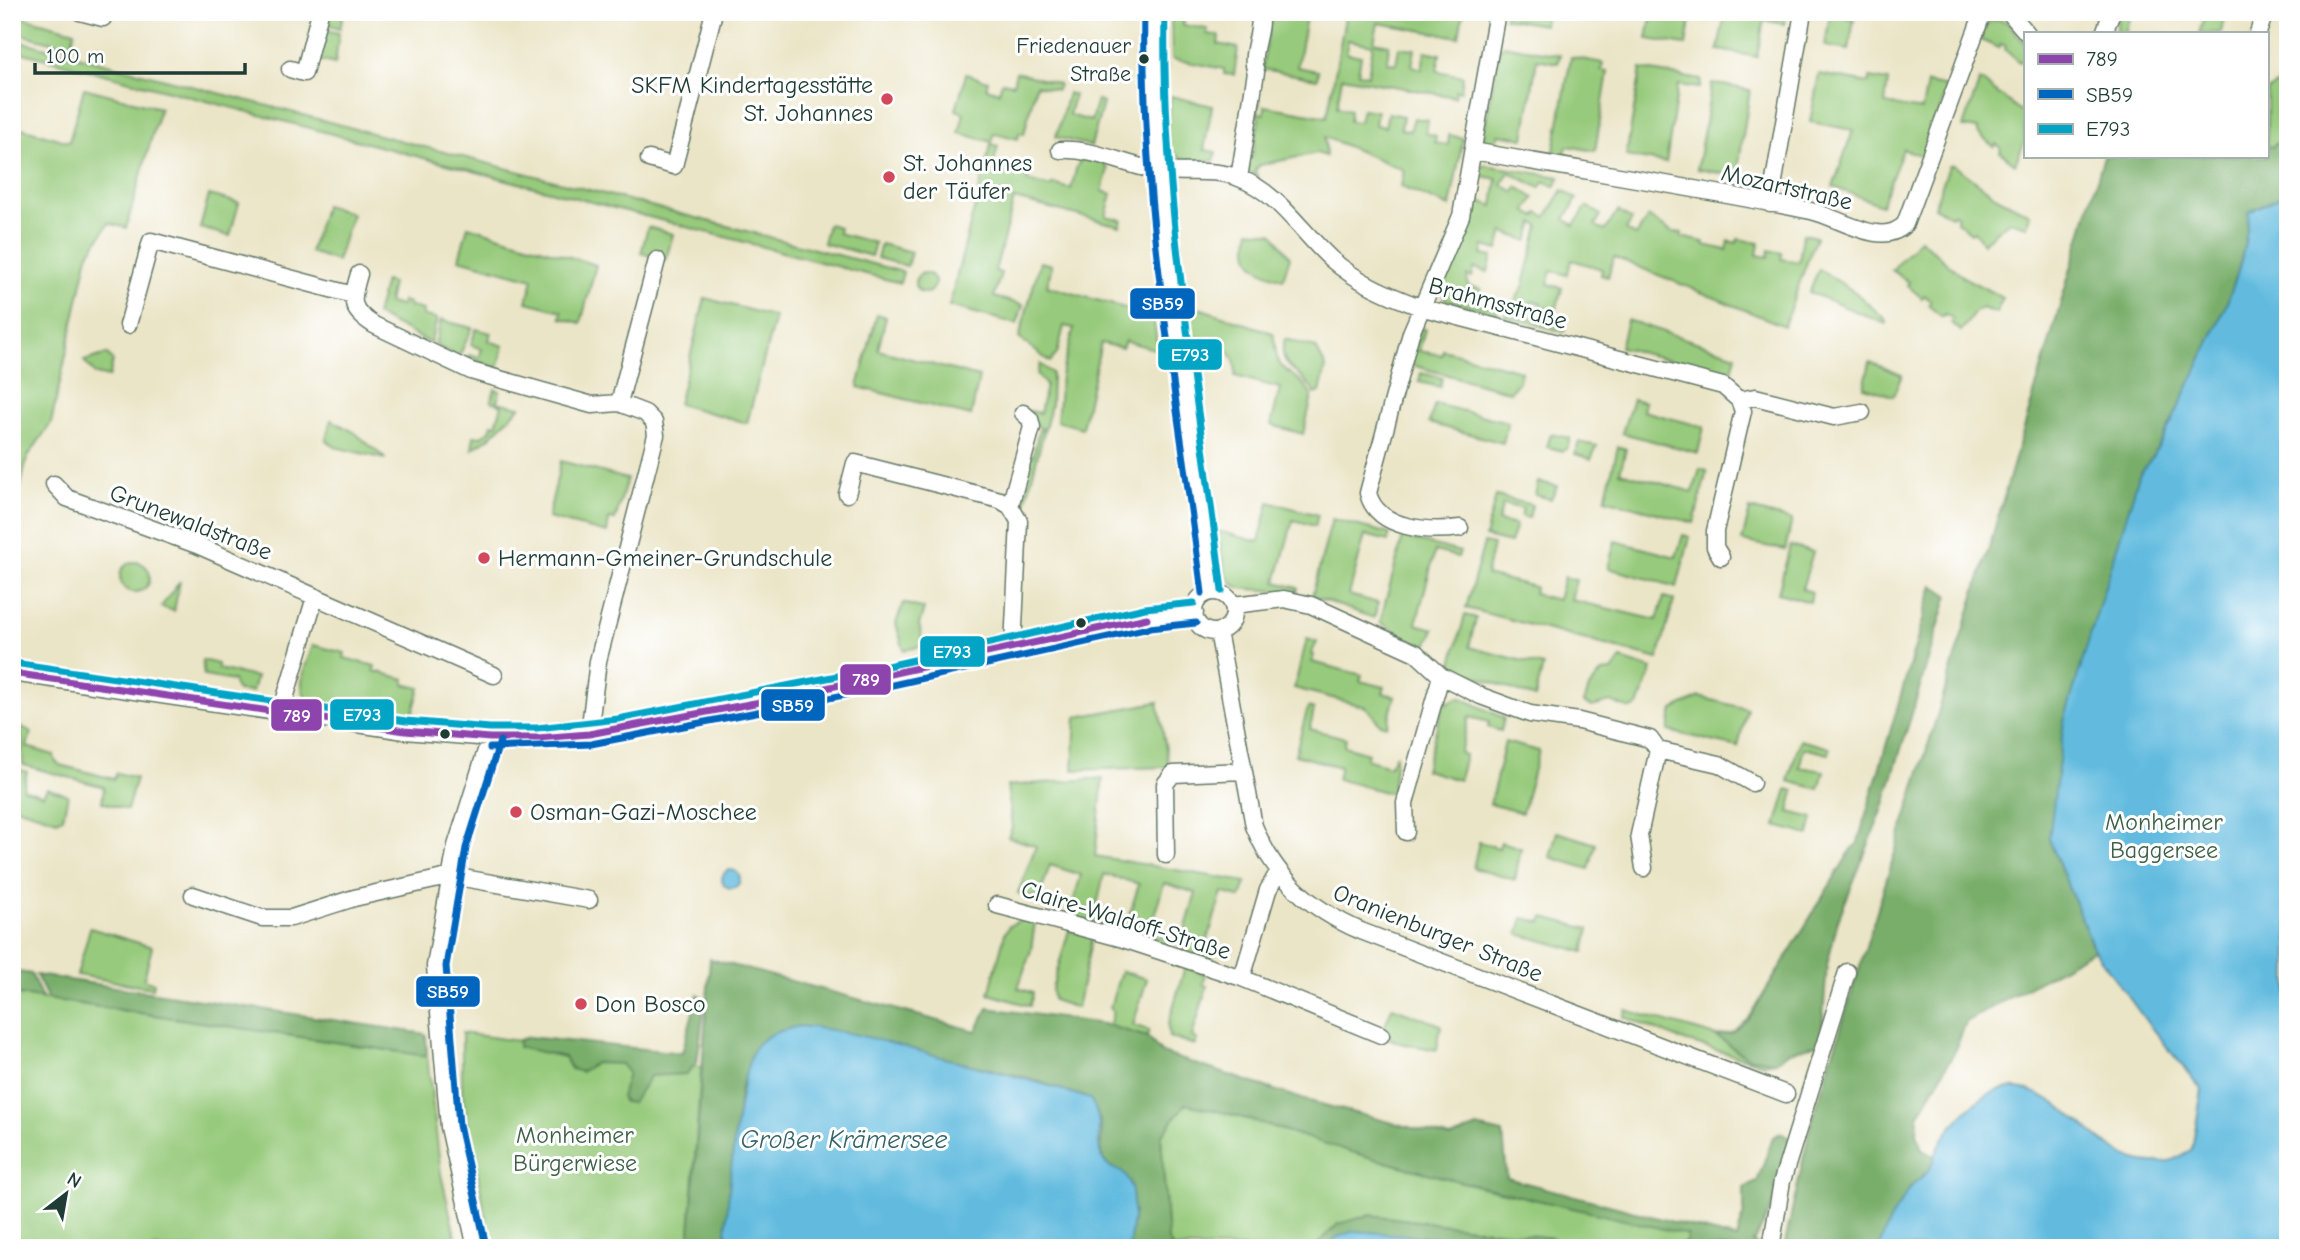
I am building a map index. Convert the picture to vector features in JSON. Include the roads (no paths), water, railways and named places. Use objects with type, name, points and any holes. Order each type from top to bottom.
[{"type":"street","points":[[80,12],[103,18],[104,12]]},
{"type":"street","points":[[290,69],[304,73],[320,12]]},
{"type":"street","points":[[649,159],[674,166],[714,12]]},
{"type":"street","points":[[1155,12],[1152,60],[1155,170],[1168,283],[1197,460],[1212,592]]},
{"type":"street","points":[[1239,178],[1256,72],[1253,65],[1261,23],[1259,12]]},
{"type":"street","points":[[1460,528],[1436,532],[1389,520],[1376,509],[1369,497],[1373,468],[1420,307],[1461,216],[1497,12]]},
{"type":"street","points":[[1770,204],[1803,12]]},
{"type":"street","name":"Mozartstraße","points":[[1473,151],[1814,212],[1885,236],[1897,233],[1905,225],[1983,12]]},
{"type":"street","points":[[2009,12],[2026,32]]},
{"type":"street","points":[[2105,31],[2112,12]]},
{"type":"street","points":[[2258,32],[2265,12]]},
{"type":"street","name":"Brahmsstraße","points":[[1060,150],[1076,149],[1155,170],[1216,172],[1239,178],[1258,187],[1284,208],[1319,248],[1348,273],[1383,293],[1420,307],[1723,386],[1739,400],[1755,397],[1834,417],[1862,412]]},
{"type":"street","points":[[128,325],[151,241],[353,295]]},
{"type":"street","points":[[619,402],[657,260]]},
{"type":"street","points":[[359,274],[353,295],[354,307],[359,316],[463,369],[592,405],[619,402],[645,412],[654,422],[656,435],[598,661],[589,734]]},
{"type":"street","points":[[1721,557],[1715,548],[1715,531],[1743,423],[1739,400]]},
{"type":"street","points":[[1010,506],[1032,427],[1030,419],[1023,413]]},
{"type":"street","points":[[847,495],[855,463],[1000,500],[1010,506],[1019,521],[1013,647]]},
{"type":"street","name":"Grunewaldstraße","points":[[54,484],[68,498],[197,545],[494,676]]},
{"type":"street","points":[[1212,592],[1223,594],[1233,606],[1232,622],[1218,631],[1200,625],[1195,613],[1199,599],[1212,592]]},
{"type":"street","points":[[281,712],[315,597]]},
{"type":"street","points":[[1233,606],[1284,599],[1311,605],[1416,653],[1441,676],[1512,708],[1650,739],[1658,750],[1719,764],[1752,783]]},
{"type":"street","points":[[12,673],[405,731],[490,738],[589,734],[876,679],[1147,618],[1195,613]]},
{"type":"street","name":"Oranienburger Straße","points":[[1218,631],[1254,826],[1262,847],[1278,872],[1312,904],[1344,924],[1786,1094]]},
{"type":"street","points":[[1406,832],[1405,803],[1441,676]]},
{"type":"street","points":[[476,1248],[449,1127],[435,965],[456,846],[490,738]]},
{"type":"street","points":[[1644,868],[1639,835],[1658,750]]},
{"type":"street","points":[[1166,855],[1165,784],[1173,774],[1243,771]]},
{"type":"street","name":"Claire-Waldoff-Straße","points":[[1242,978],[1268,890],[1278,872]]},
{"type":"street","points":[[193,895],[262,918],[291,918],[354,898],[452,876],[482,879],[589,900]]},
{"type":"street","name":"Claire-Waldoff-Straße","points":[[997,905],[1120,938],[1242,978],[1381,1035]]},
{"type":"street","points":[[1771,1248],[1782,1181],[1847,972]]},
{"type":"water","name":"Monheimer Baggersee","points":[[2288,193],[2288,1248],[1879,1248],[1897,1208],[1913,1184],[1932,1165],[1943,1139],[1980,1100],[2012,1088],[2042,1096],[2128,1157],[2158,1163],[2192,1149],[2202,1090],[2149,1025],[2094,950],[2049,839],[2064,721],[2139,475],[2169,427],[2221,316],[2242,256],[2249,212]]},
{"type":"water","points":[[731,870],[737,873],[740,879],[737,885],[731,888],[725,885],[722,879],[725,873]]},
{"type":"water","name":"Großer Krämersee","points":[[799,1026],[886,1042],[1090,1099],[1098,1116],[1099,1143],[1104,1161],[1123,1173],[1131,1188],[1133,1208],[1129,1248],[726,1248],[738,1111],[750,1060],[756,1046],[765,1038]]},
{"type":"water","points":[[1354,1231],[1440,1238],[1480,1235],[1545,1248],[1330,1248],[1335,1238]]},
{"type":"place","name":"Friedenauer Straße","points":[[1144,59]]},
{"type":"place","name":"SKFM Kindertagesstätte St. Johannes","points":[[887,99]]},
{"type":"place","name":"St. Johannes der Täufer","points":[[889,177]]},
{"type":"place","name":"Hermann-Gmeiner-Grundschule","points":[[484,558]]},
{"type":"place","name":"Osman-Gazi-Moschee","points":[[516,812]]},
{"type":"place","name":"Don Bosco","points":[[581,1004]]},
{"type":"park label","name":"Monheimer Bürgerwiese","points":[[575,1149]]}]
